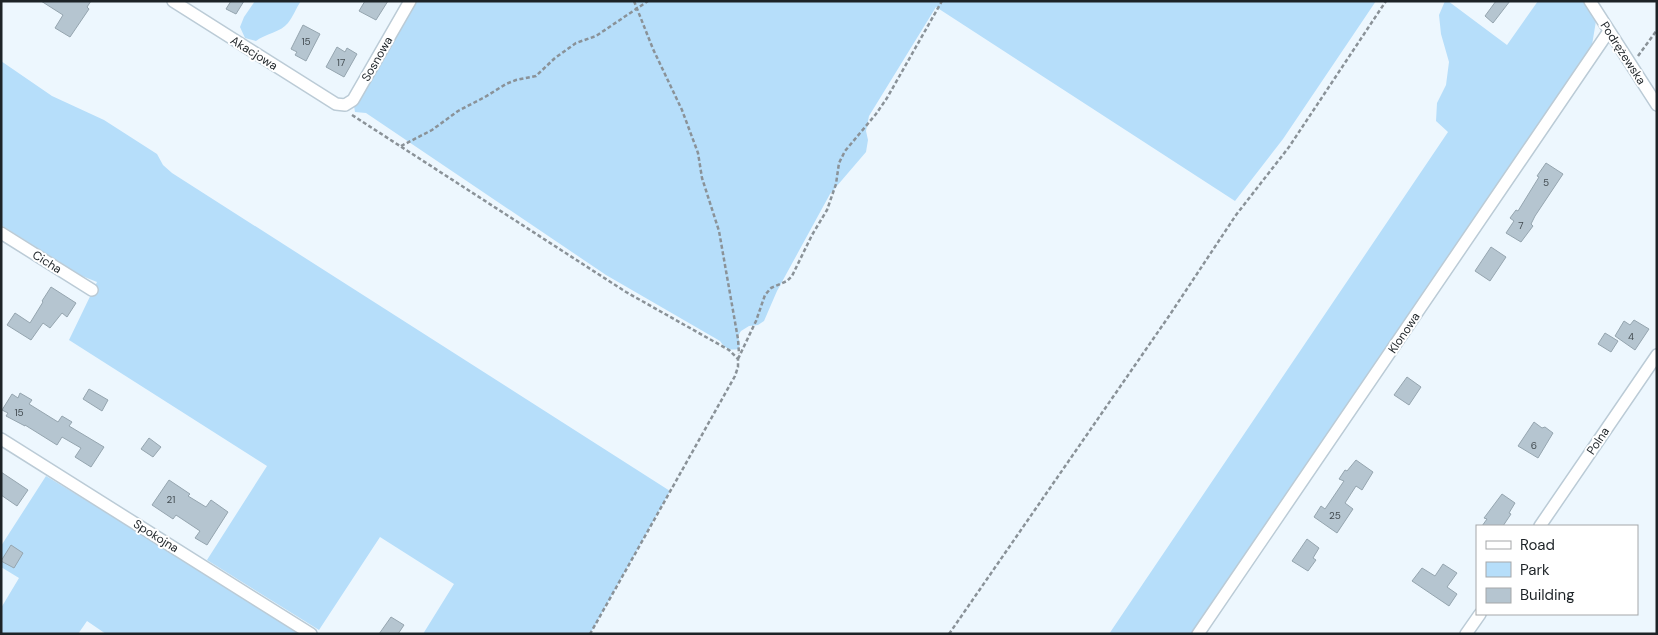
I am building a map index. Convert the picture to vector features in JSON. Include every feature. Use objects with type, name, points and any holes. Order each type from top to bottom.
[{"type":"street","name":"Akacjowa","points":[[173,1],[336,104]]},
{"type":"street","name":"Sosnowa","points":[[336,104],[345,106],[353,100],[410,1]]},
{"type":"street","name":"Podrężewska","points":[[1590,1],[1657,105]]},
{"type":"street","name":"Klonowa","points":[[1198,634],[1609,31]]},
{"type":"street","name":"Cicha","points":[[1,233],[92,290]]},
{"type":"street","name":"Polna","points":[[1541,525],[1657,355]]},
{"type":"street","name":"Spokojna","points":[[1,439],[311,634]]},
{"type":"street","points":[[1466,634],[1479,615]]},
{"type":"path","points":[[590,634],[735,376],[738,367],[738,339],[719,231],[702,178],[698,153],[682,110],[653,49],[634,1]]},
{"type":"path","points":[[401,146],[432,130],[458,111],[506,84],[536,76],[576,43],[596,36],[648,1]]},
{"type":"path","points":[[738,359],[756,321],[765,295],[771,288],[787,281],[792,276],[812,235],[827,210],[836,184],[839,163],[845,151],[887,98],[942,1]]},
{"type":"path","points":[[950,634],[1169,316],[1236,215],[1288,147],[1386,1]]},
{"type":"path","points":[[1631,65],[1657,30]]},
{"type":"path","points":[[336,104],[626,292],[729,350],[738,359]]},
{"type":"green space","points":[[255,1],[301,1],[290,21],[285,26],[256,41],[245,38],[240,27],[244,17]]},
{"type":"green space","points":[[414,1],[1376,1],[1283,139],[1235,201],[936,7],[869,116],[866,131],[868,140],[866,152],[830,194],[777,291],[764,321],[741,331],[738,336],[740,345],[738,349],[732,350],[720,341],[606,275],[366,113],[355,112],[354,106]]},
{"type":"green space","points":[[1445,1],[1448,1],[1507,45],[1538,1],[1583,1],[1596,21],[1592,45],[1193,634],[1109,634],[1448,132],[1436,121],[1437,103],[1446,85],[1449,62],[1441,34],[1439,15]]},
{"type":"green space","points":[[1,61],[52,96],[104,120],[157,154],[163,165],[172,173],[670,491],[590,634],[423,634],[454,584],[380,537],[319,630],[207,560],[267,466],[69,340],[97,282],[82,276],[1,225]]},
{"type":"green space","points":[[46,476],[178,556],[301,634],[106,634],[87,621],[78,634],[1,634],[1,608],[19,578],[1,567],[1,546]]},
{"type":"building","points":[[41,1],[91,1],[87,7],[89,9],[70,37],[55,28],[63,15]]},
{"type":"building","points":[[231,1],[244,1],[236,14],[226,9]]},
{"type":"building","points":[[365,1],[388,1],[376,20],[359,11]]},
{"type":"building","points":[[1496,1],[1510,1],[1493,23],[1485,16]]},
{"type":"building","points":[[303,25],[320,34],[306,61],[295,55],[297,52],[291,49]]},
{"type":"building","points":[[337,47],[345,52],[347,48],[357,54],[344,77],[326,67]]},
{"type":"building","points":[[1546,163],[1563,174],[1535,216],[1531,224],[1533,226],[1521,242],[1506,233],[1514,221],[1510,218],[1516,210],[1518,211]]},
{"type":"building","points":[[1491,247],[1506,257],[1490,281],[1475,271]]},
{"type":"building","points":[[51,287],[76,303],[67,317],[62,313],[50,328],[43,323],[31,340],[7,325],[15,313],[30,323]]},
{"type":"building","points":[[1634,320],[1649,329],[1635,350],[1615,336],[1624,321],[1630,325]]},
{"type":"building","points":[[1605,333],[1618,341],[1611,352],[1598,344]]},
{"type":"building","points":[[1407,377],[1421,387],[1409,405],[1394,395]]},
{"type":"building","points":[[89,389],[108,400],[102,411],[83,399]]},
{"type":"building","points":[[20,393],[32,400],[29,404],[58,422],[62,416],[72,422],[69,426],[104,447],[91,467],[75,457],[81,448],[62,437],[57,445],[25,425],[6,416],[8,413],[2,410],[12,394],[18,398]]},
{"type":"building","points":[[1534,422],[1553,433],[1538,458],[1518,446]]},
{"type":"building","points":[[149,438],[161,447],[153,457],[141,449]]},
{"type":"building","points":[[1356,460],[1373,472],[1362,490],[1356,486],[1345,503],[1353,509],[1337,533],[1314,517],[1321,506],[1325,509],[1344,481],[1339,479],[1345,470],[1347,471]]},
{"type":"building","points":[[1,472],[28,490],[17,506],[1,495]]},
{"type":"building","points":[[169,480],[190,494],[188,496],[206,507],[211,500],[228,512],[207,545],[195,538],[200,531],[176,515],[173,519],[152,505]]},
{"type":"building","points":[[1502,494],[1515,503],[1504,525],[1483,525],[1487,519],[1484,518]]},
{"type":"building","points":[[1307,539],[1319,548],[1313,558],[1316,560],[1308,571],[1292,561]]},
{"type":"building","points":[[11,545],[23,553],[14,568],[1,561]]},
{"type":"building","points":[[1443,564],[1457,573],[1447,587],[1457,594],[1449,606],[1412,581],[1422,568],[1435,576]]},
{"type":"building","points":[[391,617],[404,625],[398,634],[379,634]]}]
